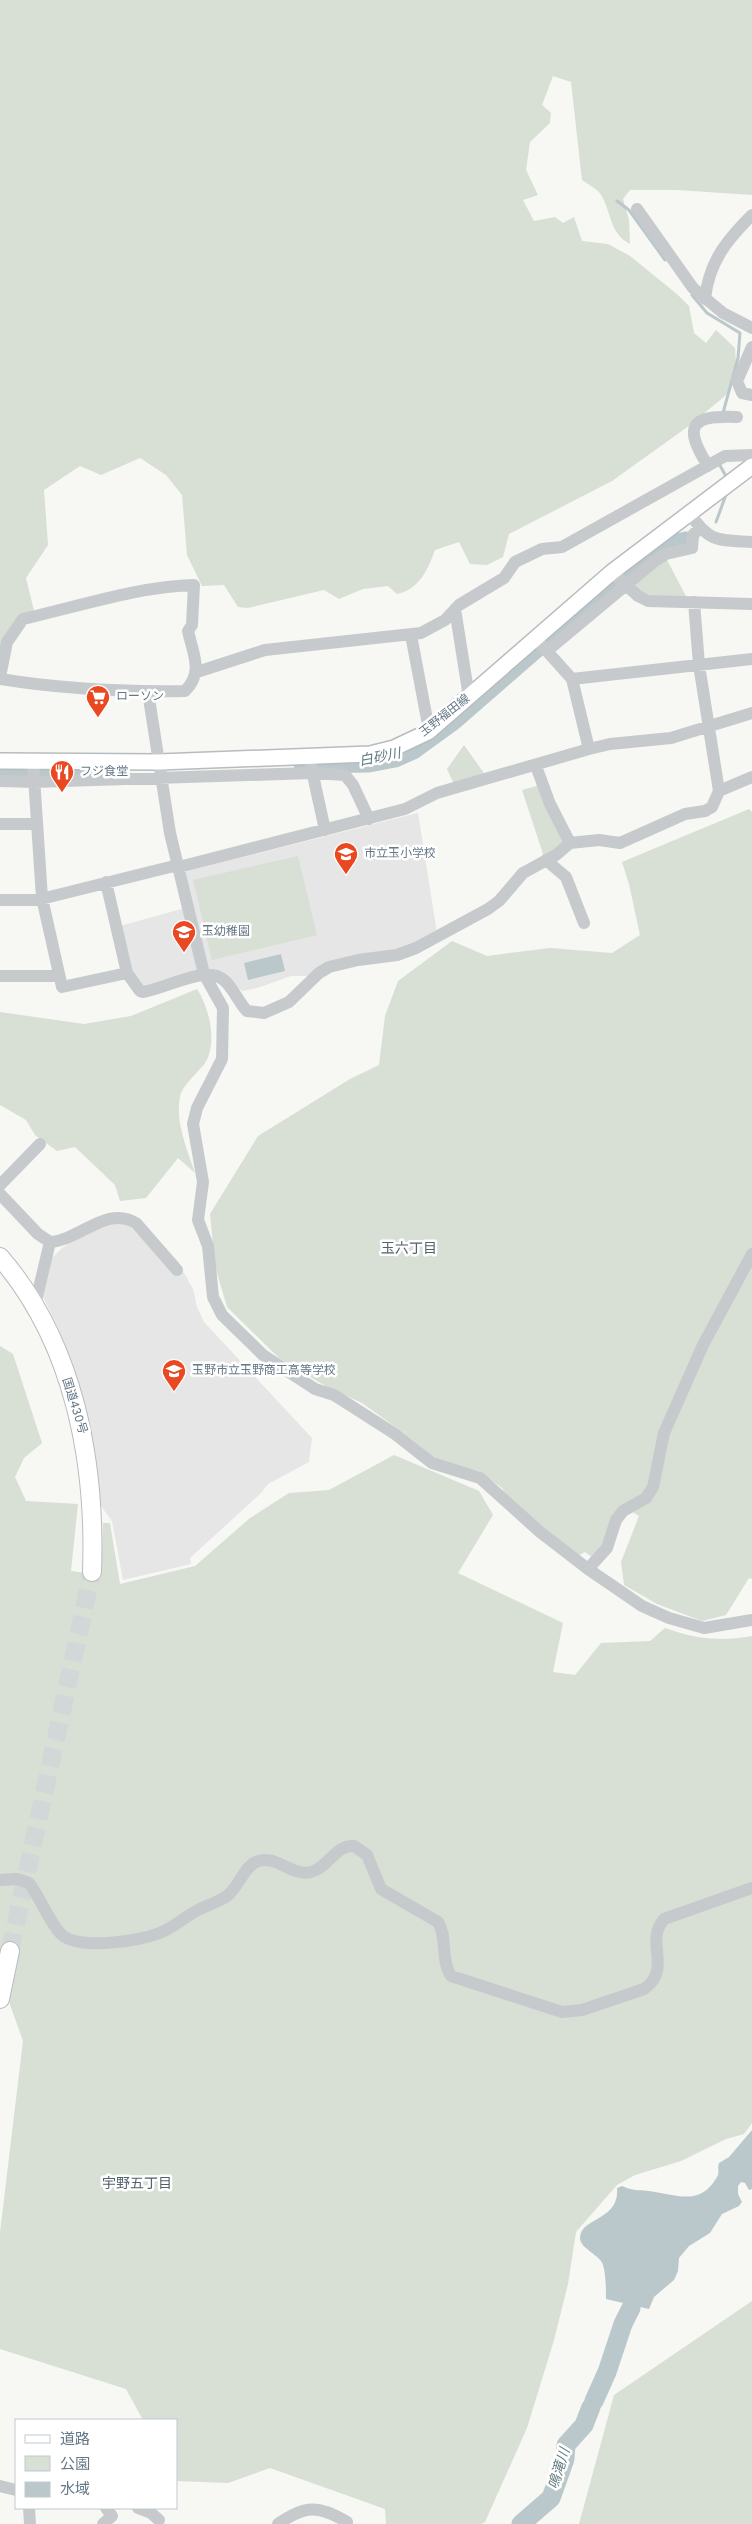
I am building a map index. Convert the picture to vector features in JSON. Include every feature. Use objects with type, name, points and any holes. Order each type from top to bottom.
[{"type":"highway","name":"国道430号","points":[[0,1257],[18,1277],[35,1305],[66,1379],[84,1436],[93,1504],[92,1572]]},
{"type":"highway","points":[[0,2000],[10,1951]]},
{"type":"main road","name":"玉野福田線","points":[[0,760],[34,772],[160,771],[311,765],[394,748],[429,730],[469,697],[542,645],[619,579],[690,514],[752,466]]},
{"type":"street","points":[[637,209],[693,288],[723,313],[752,328]]},
{"type":"street","points":[[705,299],[707,279],[714,260],[737,230],[752,215]]},
{"type":"street","points":[[752,347],[737,381],[742,393],[752,395]]},
{"type":"street","points":[[714,463],[694,443],[693,435],[696,426],[703,419],[737,418]]},
{"type":"street","points":[[197,672],[265,650],[420,633],[445,620],[455,609],[504,578],[516,562],[542,549],[562,547],[725,456],[752,455]]},
{"type":"street","points":[[690,514],[700,528],[712,538],[752,542]]},
{"type":"street","points":[[700,528],[693,535],[692,548],[666,554],[619,579],[642,600],[752,604]]},
{"type":"street","points":[[179,585],[194,585],[192,625],[188,631],[197,672],[194,682],[185,690],[148,692],[0,678],[7,642],[24,619],[179,585]]},
{"type":"street","points":[[106,882],[127,973],[140,991],[143,992],[204,974],[220,977],[247,1010],[264,1013],[289,1002],[319,973],[329,967],[358,960],[397,955],[416,948],[471,919],[499,901],[522,873],[546,860],[570,843],[599,840],[620,844],[685,814],[705,811],[712,807],[719,791],[708,727],[694,602]]},
{"type":"street","points":[[455,609],[469,697]]},
{"type":"street","points":[[411,635],[429,730]]},
{"type":"street","points":[[542,645],[572,679],[589,749]]},
{"type":"street","points":[[572,679],[752,659]]},
{"type":"street","points":[[148,692],[160,771],[178,866],[204,974],[222,1008],[222,1059],[197,1108],[193,1124],[203,1182],[198,1220],[208,1246],[213,1297],[222,1316],[263,1355],[315,1389],[334,1395],[395,1434],[432,1463],[480,1478],[496,1490],[507,1504],[588,1569],[642,1606],[691,1626],[714,1627],[752,1620]]},
{"type":"street","points":[[0,900],[42,898],[325,830],[405,809],[446,791],[589,749],[610,744],[660,740],[752,713]]},
{"type":"street","points":[[325,830],[311,765],[345,775],[353,785],[369,818]]},
{"type":"street","points":[[536,766],[550,804],[570,843]]},
{"type":"street","points":[[0,781],[34,772],[160,771]]},
{"type":"street","points":[[34,772],[42,898],[62,987],[127,973]]},
{"type":"street","points":[[719,791],[752,777]]},
{"type":"street","points":[[0,824],[36,824]]},
{"type":"street","points":[[546,860],[566,877],[584,923]]},
{"type":"street","points":[[0,976],[59,976]]},
{"type":"street","points":[[0,1184],[40,1144]]},
{"type":"street","points":[[0,1194],[38,1234],[50,1242],[63,1241],[112,1217],[128,1218],[141,1227],[176,1270]]},
{"type":"street","points":[[35,1305],[50,1242]]},
{"type":"street","points":[[588,1569],[607,1548],[616,1520],[623,1511],[646,1498],[653,1487],[664,1434],[703,1345],[752,1254]]},
{"type":"street","points":[[0,1880],[17,1879],[29,1883],[61,1934],[70,1940],[82,1943],[116,1942],[163,1932],[197,1911],[224,1898],[234,1890],[250,1866],[256,1862],[272,1861],[297,1872],[311,1872],[326,1863],[342,1848],[354,1846],[367,1855],[380,1889],[438,1922],[443,1929],[446,1963],[452,1976],[512,1995],[553,2011],[570,2012],[644,1989],[652,1984],[657,1977],[658,1970],[656,1935],[658,1926],[664,1919],[752,1888]]},
{"type":"street","points":[[0,2486],[15,2485]]},
{"type":"street","points":[[29,2509],[30,2524]]},
{"type":"street","points":[[103,2524],[112,2516],[107,2509]]},
{"type":"street","points":[[141,2509],[151,2513],[159,2520]]},
{"type":"street","points":[[278,2524],[297,2511],[315,2509],[330,2511],[347,2522],[346,2524]]},
{"type":"shaded area","points":[[418,813],[437,933],[393,951],[311,976],[291,976],[243,991],[209,973],[183,875],[188,871]]},
{"type":"shaded area","points":[[185,908],[199,971],[143,988],[129,968],[120,926]]},
{"type":"shaded area","name":"玉野市立玉野商工高等学校","points":[[113,1221],[128,1224],[170,1268],[178,1262],[193,1289],[197,1307],[204,1322],[312,1438],[309,1462],[268,1484],[261,1493],[190,1558],[191,1564],[123,1580],[112,1521],[101,1506],[93,1444],[61,1342],[60,1332],[43,1297],[48,1262],[62,1248],[87,1232]]},
{"type":"green space","points":[[0,0],[752,0],[752,195],[678,190],[630,190],[623,199],[629,220],[630,244],[617,233],[606,204],[598,191],[582,180],[571,82],[553,76],[542,105],[551,113],[550,123],[530,142],[526,170],[538,195],[523,200],[534,221],[555,217],[563,223],[574,217],[582,241],[608,244],[630,256],[689,306],[694,333],[706,343],[716,330],[735,348],[736,363],[727,394],[686,428],[612,481],[509,534],[503,557],[487,565],[470,564],[459,542],[435,550],[422,578],[405,592],[397,594],[388,586],[363,589],[339,599],[324,590],[248,608],[238,607],[224,585],[202,586],[187,555],[182,495],[166,475],[140,458],[101,475],[80,466],[44,490],[48,545],[26,578],[34,611],[19,615],[0,665]]},
{"type":"green space","points":[[666,558],[687,598],[646,596],[629,585]]},
{"type":"green space","points":[[464,745],[486,776],[454,784],[447,769]]},
{"type":"green space","points":[[540,785],[566,840],[544,857],[522,790]]},
{"type":"green space","points":[[749,809],[752,812],[752,1579],[749,1578],[726,1615],[702,1621],[657,1604],[624,1585],[621,1562],[639,1516],[623,1506],[603,1547],[593,1558],[585,1552],[577,1556],[511,1502],[502,1488],[479,1471],[440,1462],[362,1403],[329,1388],[280,1359],[227,1307],[215,1266],[210,1214],[258,1136],[350,1079],[379,1065],[385,1016],[398,981],[452,941],[487,956],[550,948],[612,953],[640,935],[629,884],[622,862]]},
{"type":"green space","points":[[298,856],[317,935],[212,960],[193,880]]},
{"type":"green space","points":[[197,989],[208,1015],[211,1046],[205,1063],[181,1093],[179,1106],[180,1126],[195,1173],[178,1158],[146,1198],[120,1201],[115,1185],[75,1147],[57,1151],[35,1135],[26,1120],[0,1105],[0,1012],[84,1024],[131,1016]]},
{"type":"green space","points":[[0,1346],[13,1354],[42,1443],[24,1458],[15,1477],[26,1501],[78,1504],[71,1571],[101,1575],[103,1523],[110,1523],[120,1584],[195,1566],[250,1518],[289,1493],[329,1490],[394,1455],[479,1491],[493,1515],[458,1573],[563,1623],[553,1672],[575,1675],[601,1643],[650,1641],[665,1628],[687,1635],[708,1638],[729,1639],[752,1636],[752,2123],[744,2134],[726,2139],[681,2161],[635,2175],[617,2185],[576,2232],[568,2284],[554,2340],[527,2428],[485,2522],[481,2524],[386,2524],[385,2509],[270,2468],[228,2483],[178,2481],[178,2419],[142,2419],[126,2389],[0,2349],[0,2232],[23,2041],[0,1976]]},
{"type":"green space","points":[[752,2301],[752,2524],[579,2524],[614,2395]]},
{"type":"water","points":[[281,954],[285,971],[248,980],[244,963]]},
{"type":"water","points":[[752,2130],[752,2189],[749,2190],[745,2183],[741,2182],[738,2186],[738,2194],[742,2202],[739,2206],[722,2214],[710,2233],[689,2246],[679,2258],[678,2271],[674,2280],[654,2297],[649,2309],[606,2299],[603,2264],[599,2258],[585,2247],[580,2238],[586,2226],[607,2213],[612,2207],[616,2199],[617,2188],[622,2186],[634,2190],[681,2196],[697,2195],[704,2192],[711,2186],[718,2175],[719,2163],[729,2157]]},
{"type":"waterway","points":[[617,201],[629,210],[665,260]]},
{"type":"waterway","points":[[692,295],[707,313],[740,333],[738,358],[723,413]]},
{"type":"waterway","points":[[718,462],[727,478]]},
{"type":"waterway","points":[[716,522],[727,492]]},
{"type":"waterway","name":"白砂川","points":[[303,764],[369,763],[395,758],[413,750],[453,721],[623,573],[657,548],[686,541]]},
{"type":"waterway","name":"白砂川","points":[[0,768],[88,769]]},
{"type":"waterway","name":"鳴滝川","points":[[594,2401],[607,2372],[623,2324],[631,2308]]},
{"type":"waterway","name":"鳴滝川","points":[[521,2524],[551,2498],[565,2459],[566,2445],[584,2425],[591,2407]]},
{"type":"tunnel","points":[[10,1951],[92,1572]]},
{"type":"place","name":"ローソン","points":[[98,718]]},
{"type":"place","name":"フジ食堂","points":[[62,793]]},
{"type":"place","name":"市立玉小学校","points":[[346,875]]},
{"type":"place","name":"玉幼稚園","points":[[184,953]]},
{"type":"place","name":"玉野市立玉野商工高等学校","points":[[174,1392]]},
{"type":"district","name":"玉六丁目","points":[[409,1249]]},
{"type":"district","name":"宇野五丁目","points":[[137,2184]]}]
